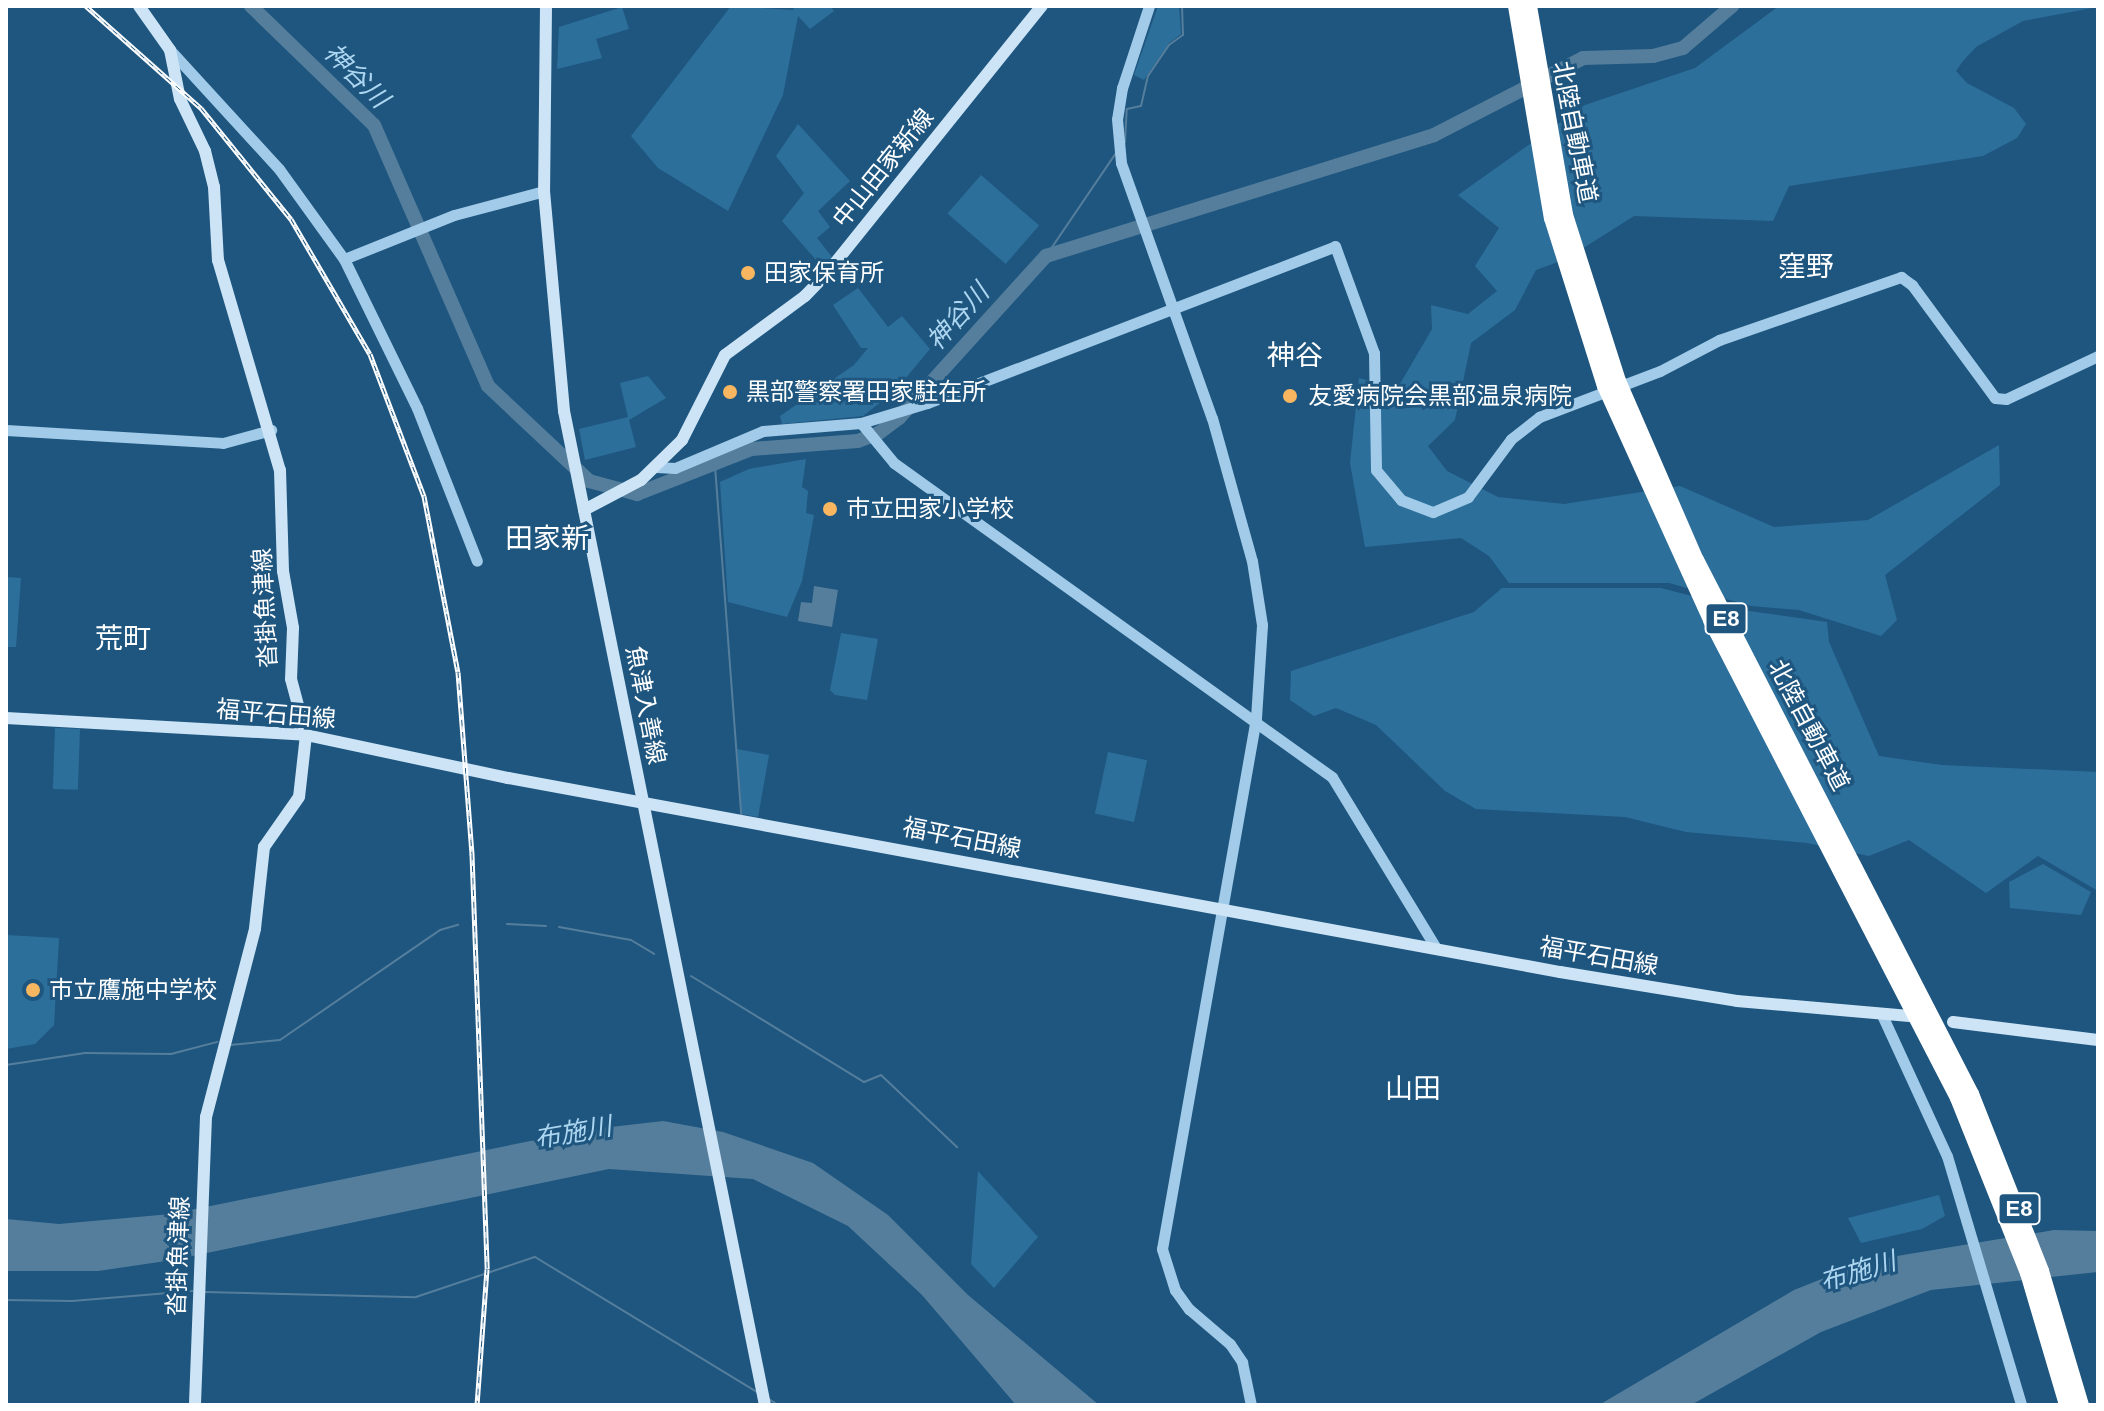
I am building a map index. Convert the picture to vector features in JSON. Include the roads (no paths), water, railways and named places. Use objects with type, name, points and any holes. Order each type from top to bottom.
[{"type":"highway","name":"北陸自動車道","points":[[1516,6],[1539,123],[1579,267],[1643,445],[1724,615],[1900,947],[2021,1216],[2073,1401]]},
{"type":"highway","name":"北陸自動車道","points":[[1529,6],[1530,68]]},
{"type":"main road","name":"沓掛魚津線","points":[[139,6],[170,50],[180,99],[211,175],[218,260],[228,301],[271,430],[282,488],[283,571],[293,628],[291,679],[306,735],[299,797],[268,839],[262,857],[255,929],[206,1117],[195,1405]]},
{"type":"main road","name":"魚津入善線","points":[[546,6],[544,191],[555,350],[672,953],[765,1405]]},
{"type":"main road","name":"中山田家新線","points":[[584,510],[656,467],[682,440],[725,355],[805,296],[825,275],[1042,6]]},
{"type":"main road","name":"福平石田線","points":[[6,718],[306,735],[1222,909],[1737,1001],[1909,1016]]},
{"type":"main road","points":[[1953,1022],[2098,1040]]},
{"type":"street","points":[[1149,6],[1117,119],[1121,163],[1175,307],[1252,561],[1262,625],[1256,718],[1162,1249],[1175,1290],[1189,1309],[1230,1344],[1242,1362],[1251,1405]]},
{"type":"street","points":[[170,50],[279,169],[344,259],[417,408],[477,561]]},
{"type":"street","points":[[344,259],[409,231],[544,191]]},
{"type":"street","points":[[656,467],[675,468],[763,431],[862,425],[874,418],[927,403],[1335,246],[1374,353],[1376,470],[1401,500],[1418,509],[1451,508],[1468,497],[1511,439],[1539,417],[1660,371],[1719,340],[1901,277],[1912,285],[1995,398],[2006,399],[2098,356]]},
{"type":"street","points":[[862,425],[894,463],[1256,718],[1332,777],[1436,948]]},
{"type":"street","points":[[6,430],[223,443],[271,430]]},
{"type":"street","points":[[1882,1015],[1933,1118],[1953,1175],[2021,1405]]},
{"type":"water","points":[[814,586],[838,590],[832,627],[798,621],[801,602],[812,603]]},
{"type":"water","name":"布施川","points":[[663,1121],[723,1132],[813,1163],[888,1215],[968,1295],[1099,1405],[1016,1405],[922,1295],[848,1226],[753,1179],[609,1169],[173,1260],[98,1271],[6,1271],[6,1219],[59,1224],[171,1214],[585,1130]]},
{"type":"water","name":"布施川","points":[[2054,1230],[2098,1231],[2098,1272],[1931,1290],[1821,1332],[1691,1405],[1599,1405],[1794,1290],[1867,1261]]},
{"type":"waterway","name":"神谷川","points":[[251,6],[374,125],[488,386],[589,481],[637,494],[751,449],[858,441],[879,433],[899,418],[1046,256],[1434,135],[1583,58],[1653,56],[1683,48],[1732,6]]},
{"type":"waterway","points":[[1125,142],[1127,109],[1141,106],[1148,76],[1169,45],[1183,35],[1182,6]]},
{"type":"waterway","points":[[1046,256],[1116,153]]},
{"type":"waterway","points":[[715,466],[741,814]]},
{"type":"waterway","points":[[507,924],[546,926]]},
{"type":"waterway","points":[[230,1045],[280,1040],[440,930],[458,925]]},
{"type":"waterway","points":[[559,927],[631,940],[654,954]]},
{"type":"waterway","points":[[691,976],[864,1082],[881,1075],[957,1147]]},
{"type":"waterway","points":[[6,1065],[85,1053],[171,1054],[217,1042]]},
{"type":"waterway","points":[[204,1292],[416,1297],[535,1257],[757,1392]]},
{"type":"waterway","points":[[6,1300],[72,1301],[193,1291]]},
{"type":"waterway","points":[[769,1399],[778,1405]]},
{"type":"railway","points":[[86,6],[201,108],[291,219],[370,354],[424,496],[458,672],[472,854],[487,1269],[477,1405]]},
{"type":"place","name":"田家保育所","points":[[748,273]]},
{"type":"place","name":"黒部警察署田家駐在所","points":[[730,392]]},
{"type":"place","name":"友愛病院会黒部温泉病院","points":[[1290,396]]},
{"type":"place","name":"市立田家小学校","points":[[830,509]]},
{"type":"place","name":"市立鷹施中学校","points":[[33,990]]},
{"type":"district","name":"窪野","points":[[1806,267]]},
{"type":"district","name":"神谷","points":[[1295,356]]},
{"type":"district","name":"田家新","points":[[547,539]]},
{"type":"district","name":"荒町","points":[[123,639]]},
{"type":"district","name":"山田","points":[[1413,1089]]}]
